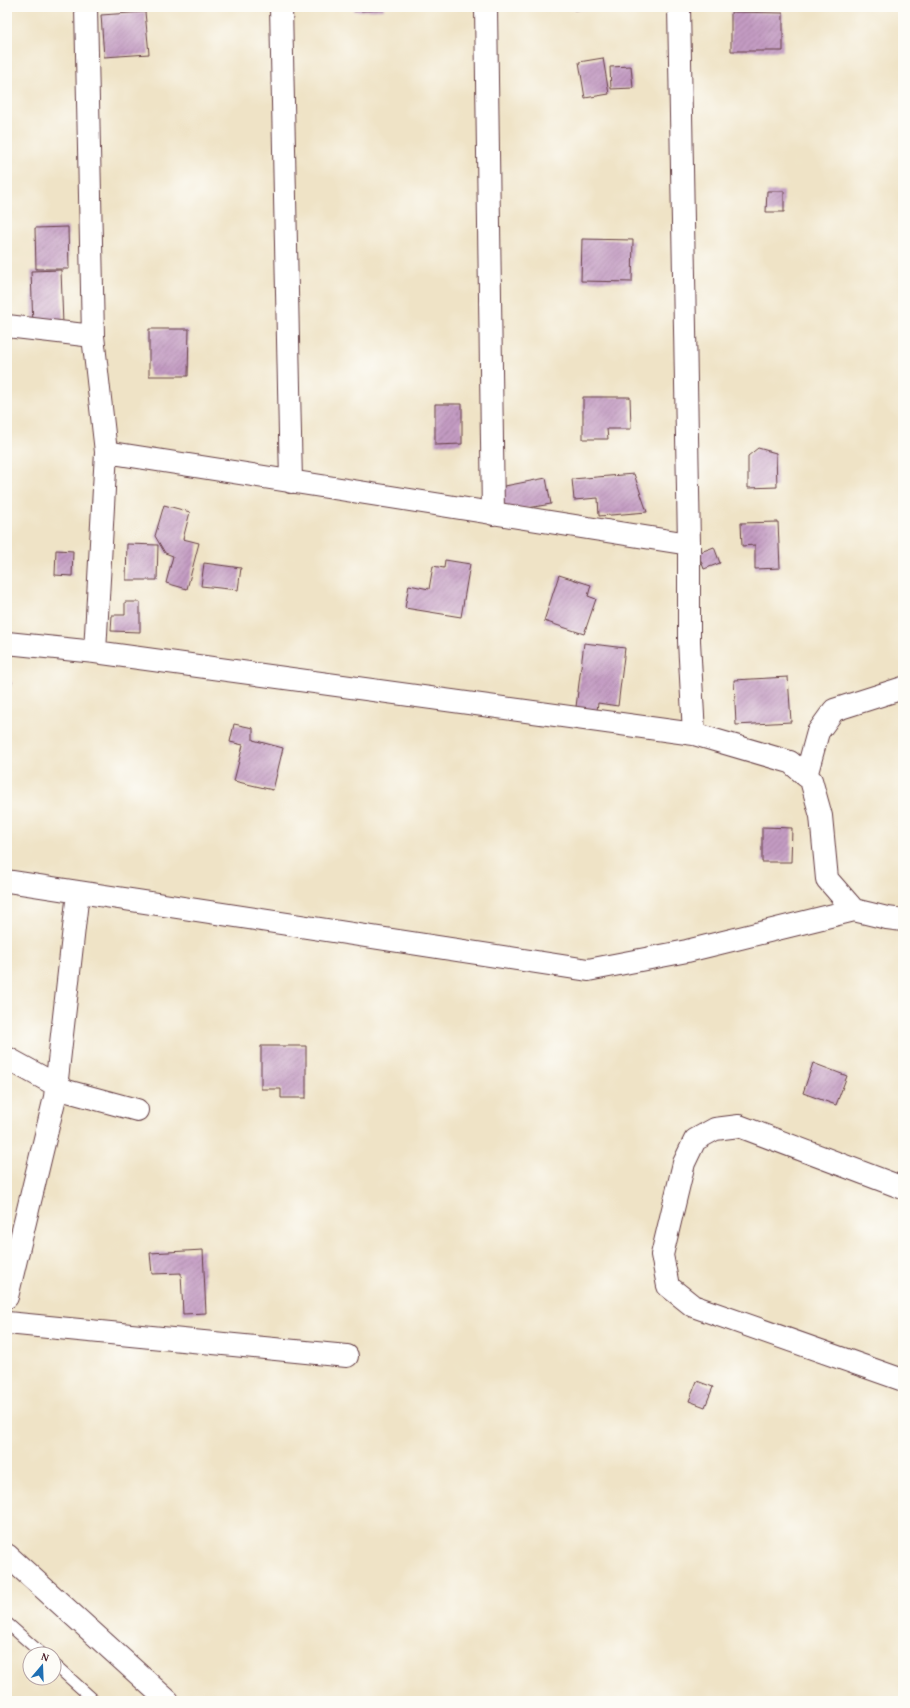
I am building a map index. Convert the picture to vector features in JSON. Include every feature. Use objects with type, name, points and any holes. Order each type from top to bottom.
[{"type":"street","points":[[86,7],[92,336],[106,452],[95,652]]},
{"type":"street","points":[[281,7],[292,482]]},
{"type":"street","points":[[486,7],[493,514]]},
{"type":"street","points":[[679,7],[689,544],[689,641],[694,734]]},
{"type":"street","points":[[7,326],[92,336]]},
{"type":"street","points":[[106,452],[689,544]]},
{"type":"street","points":[[7,643],[95,652],[694,734],[790,762],[811,780],[821,816],[827,879],[854,910]]},
{"type":"street","points":[[806,776],[818,732],[834,710],[903,688]]},
{"type":"street","points":[[7,881],[588,970],[687,951],[854,910],[887,918],[903,920]]},
{"type":"street","points":[[7,1297],[57,1085],[78,892]]},
{"type":"street","points":[[9,1061],[67,1091],[137,1110]]},
{"type":"street","points":[[903,1188],[739,1126],[715,1129],[695,1140],[684,1163],[662,1255],[668,1286],[693,1306],[903,1380]]},
{"type":"street","points":[[7,1323],[347,1356]]},
{"type":"street","points":[[7,1555],[168,1701]]},
{"type":"lane","points":[[7,1623],[33,1646]]},
{"type":"lane","points":[[62,1671],[95,1701]]},
{"type":"building","points":[[354,7],[384,7],[384,10],[354,11]]},
{"type":"building","points":[[573,7],[600,7],[600,8],[574,10]]},
{"type":"building","points":[[145,12],[149,54],[104,57],[101,15]]},
{"type":"building","points":[[731,12],[783,13],[783,51],[731,51]]},
{"type":"building","points":[[603,58],[609,94],[585,98],[579,62]]},
{"type":"building","points":[[631,66],[633,88],[611,89],[610,67]]},
{"type":"building","points":[[767,191],[784,191],[784,212],[766,212]]},
{"type":"building","points":[[68,227],[69,269],[36,269],[35,228]]},
{"type":"building","points":[[582,239],[633,240],[632,282],[581,281]]},
{"type":"building","points":[[61,270],[63,325],[33,326],[31,271]]},
{"type":"building","points":[[149,329],[189,329],[188,376],[149,376]]},
{"type":"building","points":[[583,397],[630,397],[631,429],[607,429],[608,439],[583,439]]},
{"type":"building","points":[[435,404],[462,404],[462,444],[435,445]]},
{"type":"building","points":[[758,448],[776,453],[777,487],[748,488],[748,456]]},
{"type":"building","points":[[634,474],[647,512],[599,516],[598,498],[574,500],[572,479]]},
{"type":"building","points":[[546,478],[551,504],[505,512],[500,487]]},
{"type":"building","points":[[164,505],[190,512],[183,539],[199,543],[187,589],[166,583],[173,556],[165,553],[155,536]]},
{"type":"building","points":[[778,522],[780,568],[755,569],[755,545],[742,546],[741,523]]},
{"type":"building","points":[[127,544],[158,545],[157,580],[126,580]]},
{"type":"building","points":[[714,547],[720,563],[704,569],[698,553]]},
{"type":"building","points":[[56,550],[73,551],[72,576],[55,575]]},
{"type":"building","points":[[445,560],[470,564],[461,617],[405,608],[409,585],[429,589],[433,566],[444,568]]},
{"type":"building","points":[[204,563],[241,568],[238,590],[201,586]]},
{"type":"building","points":[[559,575],[591,585],[588,596],[596,599],[584,634],[544,621]]},
{"type":"building","points":[[125,602],[140,602],[140,632],[111,631],[112,615],[125,615]]},
{"type":"building","points":[[584,643],[625,648],[618,706],[598,703],[596,718],[575,715]]},
{"type":"building","points":[[788,677],[791,722],[736,725],[734,680]]},
{"type":"building","points":[[7,681],[12,682],[7,697]]},
{"type":"building","points":[[234,724],[253,728],[253,740],[283,748],[273,790],[234,781],[243,745],[230,742]]},
{"type":"building","points":[[762,827],[792,828],[791,862],[762,862]]},
{"type":"building","points":[[261,1046],[306,1046],[306,1098],[281,1098],[281,1089],[261,1089]]},
{"type":"building","points":[[813,1063],[847,1076],[836,1105],[803,1093]]},
{"type":"building","points":[[203,1250],[206,1313],[183,1314],[181,1273],[152,1274],[150,1253]]},
{"type":"building","points":[[697,1381],[713,1387],[705,1407],[689,1401]]}]
